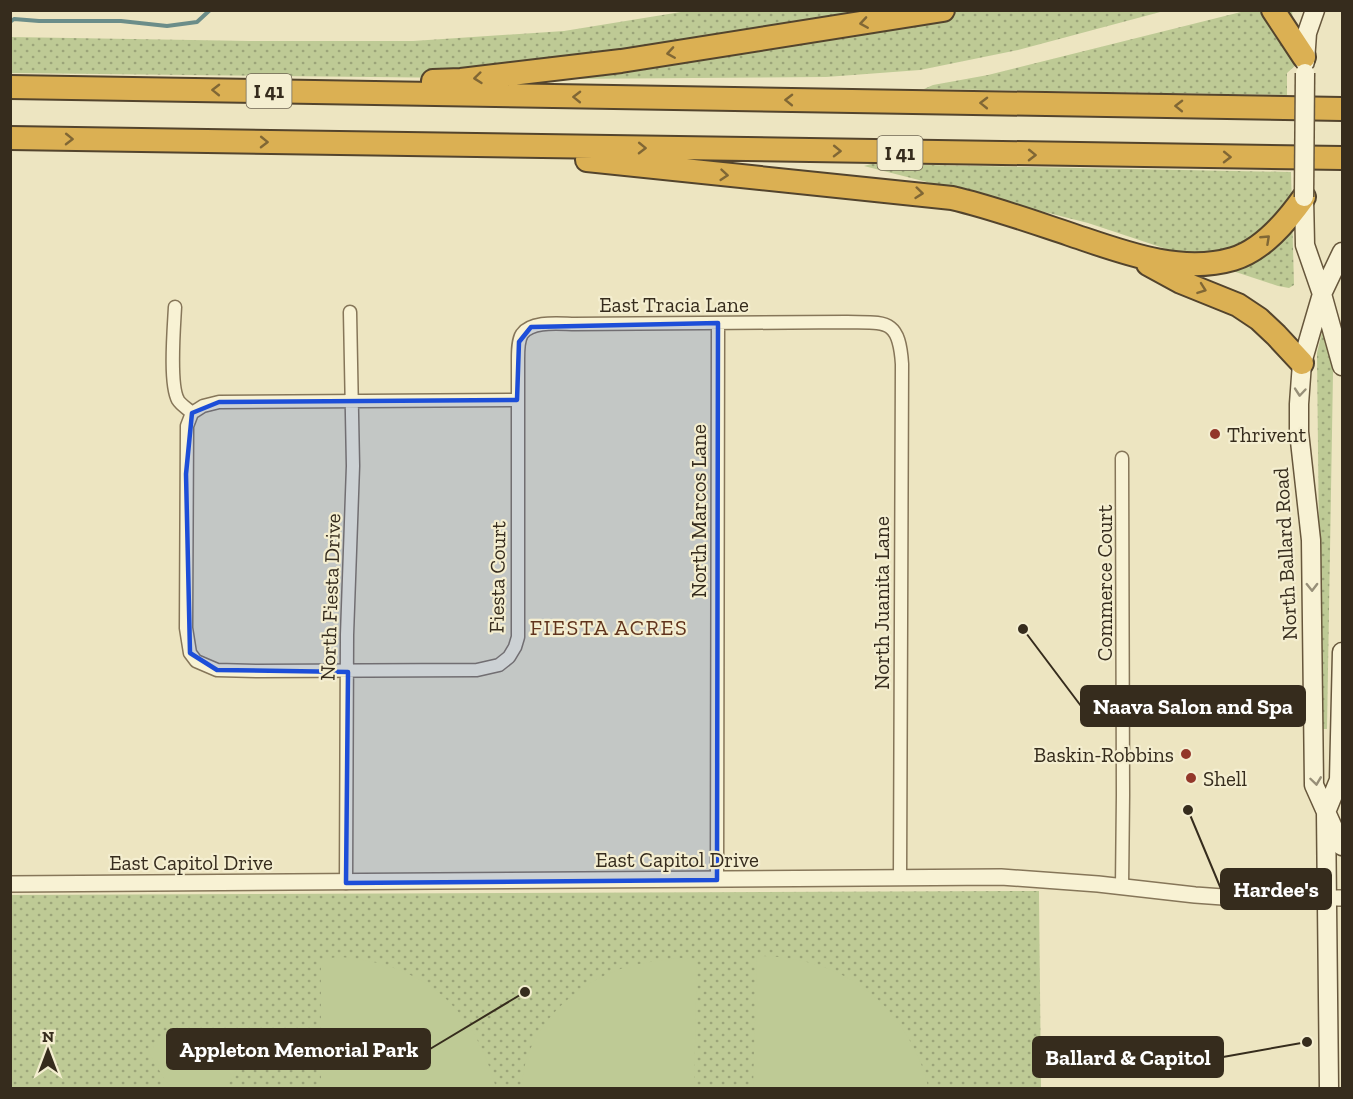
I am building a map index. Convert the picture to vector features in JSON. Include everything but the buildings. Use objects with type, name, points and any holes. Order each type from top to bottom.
[{"type":"highway","points":[[297,92],[340,81],[461,80],[621,61],[943,10]]},
{"type":"highway","points":[[1273,10],[1305,65]]},
{"type":"highway","name":"I 41","points":[[10,87],[1342,109]]},
{"type":"highway","name":"I 41","points":[[10,138],[1342,158]]},
{"type":"highway","points":[[458,145],[524,157],[577,159],[951,198],[1002,212],[1130,254],[1188,264],[1234,259],[1255,249],[1287,219],[1304,197]]},
{"type":"highway","points":[[1130,254],[1180,282],[1238,305],[1276,334],[1302,363]]},
{"type":"main road","points":[[1315,10],[1307,33],[1305,65],[1305,245],[1322,294],[1342,366]]},
{"type":"main road","name":"North Ballard Road","points":[[1329,1089],[1335,898],[1326,812],[1314,785],[1311,540],[1299,432],[1302,363],[1322,294],[1342,252]]},
{"type":"main road","name":"North Ballard Road","points":[[1326,812],[1339,780],[1342,652]]},
{"type":"main road","points":[[1326,812],[1342,846]]},
{"type":"street","points":[[175,307],[173,373],[175,389],[178,399],[192,413],[202,406],[219,402],[517,400]]},
{"type":"street","name":"North Fiesta Drive","points":[[346,883],[347,635],[352,516],[350,312]]},
{"type":"street","name":"East Tracia Lane","points":[[517,400],[519,342],[522,333],[531,327],[575,324],[856,322],[886,324],[893,330]]},
{"type":"street","name":"North Marcos Lane","points":[[717,880],[718,323]]},
{"type":"street","name":"North Juanita Lane","points":[[893,330],[901,347],[902,364],[900,878]]},
{"type":"street","name":"Fiesta Court","points":[[192,413],[187,426],[186,628],[190,653],[196,661],[217,670],[348,672],[477,670],[499,665],[509,657],[518,637],[517,400]]},
{"type":"street","name":"Commerce Court","points":[[1122,458],[1122,887]]},
{"type":"street","name":"East Capitol Drive","points":[[10,884],[1001,877],[1237,898],[1335,898]]},
{"type":"highlighted area","points":[[718,323],[717,880],[346,883],[348,672],[217,670],[190,653],[186,474],[192,413],[219,402],[517,400],[519,342],[531,327]]},
{"type":"green space","points":[[687,11],[1164,11],[1018,50],[920,70],[826,77],[555,79],[11,73],[11,37],[413,41],[564,31]]},
{"type":"green space","points":[[1245,11],[1292,11],[1297,64],[1287,73],[1287,95],[924,89],[933,85],[988,75]]},
{"type":"green space","points":[[871,164],[1291,172],[1294,285],[1289,288],[1278,286],[1088,223],[864,166]]},
{"type":"green space","points":[[1334,314],[1327,729],[1321,729],[1317,353],[1324,324]]},
{"type":"green space","points":[[1039,891],[1041,1088],[11,1088],[10,895]]},
{"type":"green space","points":[[757,956],[803,961],[846,977],[864,989],[882,1003],[910,1041],[924,1070],[928,1088],[753,1088]]},
{"type":"green space","points":[[340,957],[370,961],[397,969],[420,980],[441,995],[459,1013],[474,1034],[496,1088],[321,1088],[321,959]]},
{"type":"green space","points":[[679,958],[697,959],[694,1088],[521,1088],[526,1061],[539,1032],[560,1006],[573,995],[600,977],[623,968]]},
{"type":"green space","points":[[196,1029],[225,1033],[248,1049],[231,1081],[223,1088],[174,1088],[166,1082],[148,1051],[170,1035]]},
{"type":"waterway","points":[[10,22],[14,19],[121,21],[167,26],[197,22],[210,10]]},
{"type":"place","name":"Thrivent","points":[[1215,434]]},
{"type":"place","name":"Naava Salon and Spa","points":[[1023,629]]},
{"type":"place","name":"Baskin-Robbins","points":[[1186,754]]},
{"type":"place","name":"Shell","points":[[1191,778]]},
{"type":"place","name":"Hardee's","points":[[1188,810]]},
{"type":"place","name":"Appleton Memorial Park","points":[[525,992]]},
{"type":"place","name":"Ballard & Capitol","points":[[1307,1042]]},
{"type":"district","name":"FIESTA ACRES","points":[[609,627]]}]
